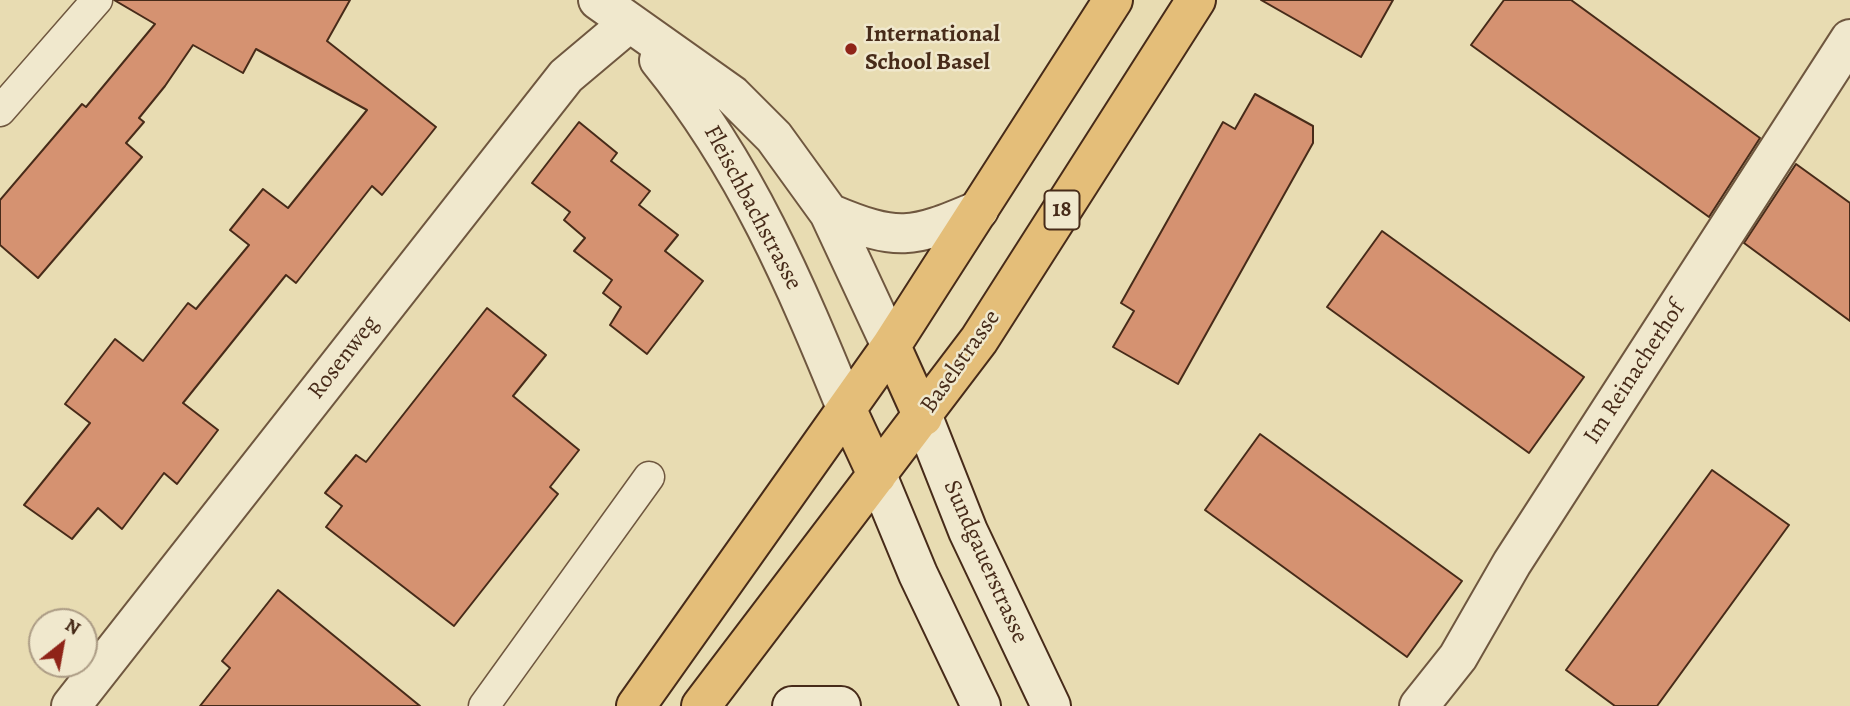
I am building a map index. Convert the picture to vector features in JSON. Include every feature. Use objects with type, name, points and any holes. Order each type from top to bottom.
[{"type":"main road","points":[[636,706],[891,346],[1113,0]]},
{"type":"main road","name":"Baselstrasse","points":[[701,706],[979,340],[1196,0]]},
{"type":"main road","points":[[891,346],[923,416]]},
{"type":"main road","points":[[847,410],[877,475]]},
{"type":"street","name":"Fleischbachstrasse","points":[[598,0],[732,95],[774,137],[829,213],[891,346]]},
{"type":"street","name":"Fleischbachstrasse","points":[[629,23],[693,103],[737,171],[780,254],[847,410]]},
{"type":"street","name":"Rosenweg","points":[[71,706],[566,76],[629,23]]},
{"type":"street","name":"Im Reinacherhof","points":[[1419,706],[1458,657],[1512,563],[1850,39]]},
{"type":"street","points":[[829,213],[865,229],[905,235],[934,230],[979,210]]},
{"type":"street","name":"Sundgauerstrasse","points":[[923,416],[968,531],[1051,706]]},
{"type":"street","points":[[877,475],[918,574],[981,706]]},
{"type":"street","points":[[792,706],[841,706]]},
{"type":"lane","points":[[0,111],[97,0]]},
{"type":"lane","points":[[484,706],[649,477]]},
{"type":"building","points":[[114,0],[350,0],[327,41],[436,127],[382,195],[372,186],[296,283],[286,275],[183,403],[218,430],[177,484],[164,473],[122,529],[98,508],[72,539],[24,505],[90,423],[65,404],[115,339],[143,361],[188,303],[196,309],[249,245],[230,230],[263,189],[288,208],[367,110],[256,49],[243,73],[193,45],[139,118],[144,122],[126,143],[142,157],[38,278],[0,245],[0,200],[82,104],[86,107],[155,24]]},
{"type":"building","points":[[1261,0],[1393,0],[1361,57]]},
{"type":"building","points":[[1504,0],[1571,0],[1760,138],[1709,217],[1471,45]]},
{"type":"building","points":[[1255,94],[1313,126],[1313,143],[1178,384],[1113,347],[1134,311],[1121,303],[1223,122],[1235,129]]},
{"type":"building","points":[[579,122],[617,153],[611,161],[650,191],[639,205],[678,235],[665,251],[703,281],[647,354],[610,325],[621,307],[603,293],[612,280],[574,251],[585,238],[564,220],[570,212],[532,183]]},
{"type":"building","points":[[1796,164],[1850,203],[1850,321],[1744,243]]},
{"type":"building","points":[[1382,231],[1584,377],[1529,453],[1327,307]]},
{"type":"building","points":[[487,308],[546,355],[513,396],[579,450],[550,487],[558,494],[454,626],[326,527],[342,506],[325,493],[356,455],[366,462]]},
{"type":"building","points":[[1260,434],[1462,581],[1407,657],[1205,510]]},
{"type":"building","points":[[1712,470],[1789,525],[1657,706],[1615,706],[1566,670]]},
{"type":"building","points":[[278,590],[420,706],[200,706],[230,668],[222,661]]},
{"type":"place","name":"International School Basel","points":[[851,49]]}]
